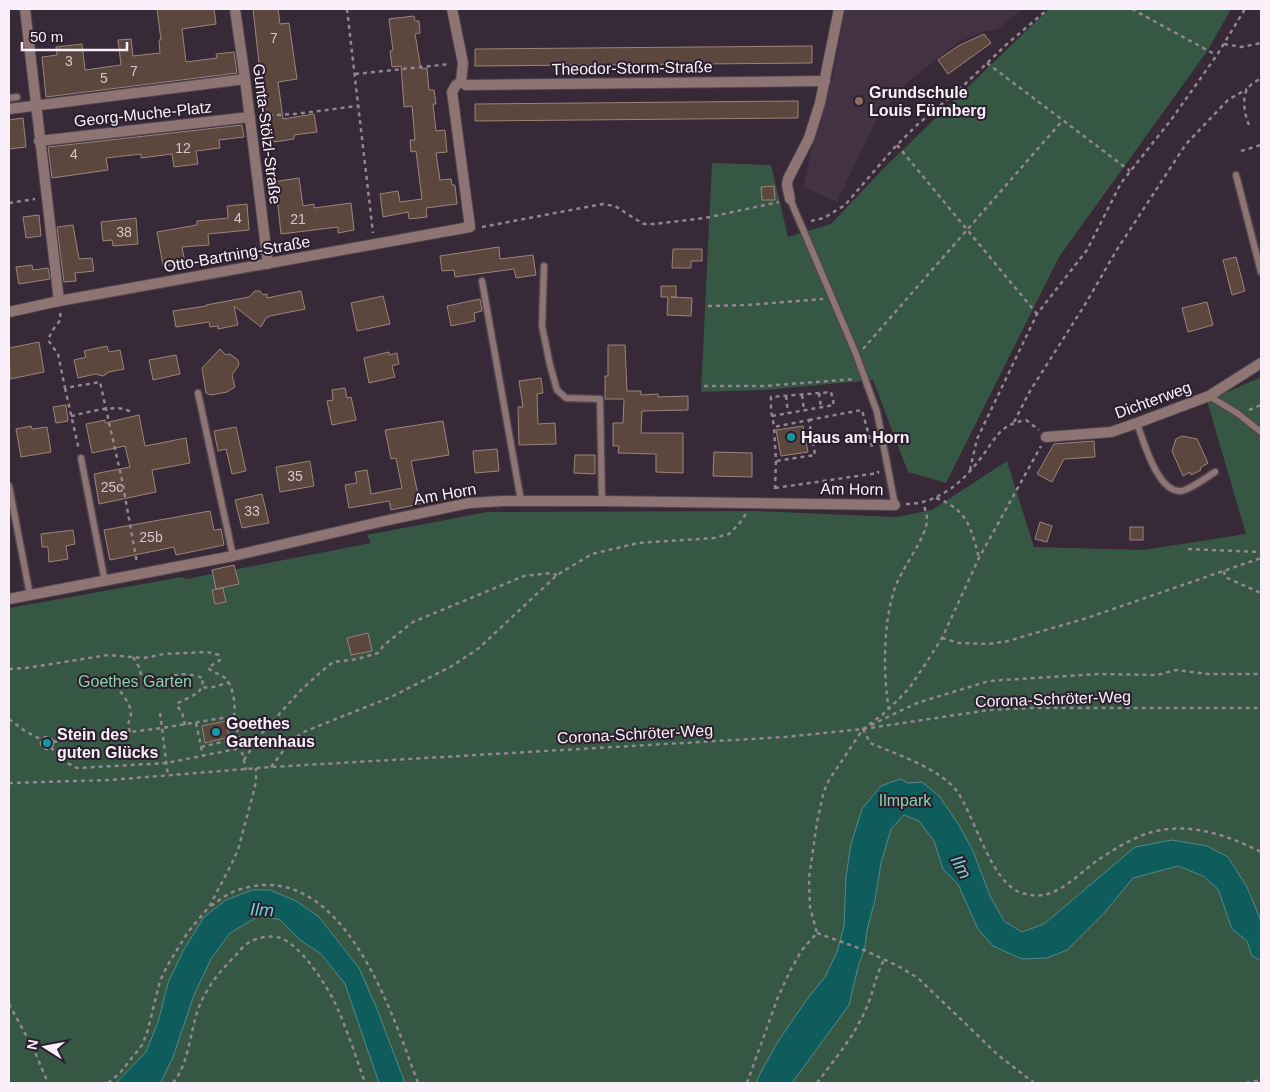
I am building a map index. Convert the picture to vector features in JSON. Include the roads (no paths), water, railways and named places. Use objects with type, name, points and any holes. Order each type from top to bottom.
[{"type":"street","points":[[25,9],[59,301]]},
{"type":"street","name":"Gunta-Stölzl-Straße","points":[[235,9],[268,264]]},
{"type":"street","points":[[452,9],[463,62],[461,82]]},
{"type":"street","points":[[790,199],[787,185],[788,179],[809,138],[820,103],[838,9]]},
{"type":"street","name":"Georg-Muche-Platz","points":[[9,109],[245,79]]},
{"type":"street","name":"Theodor-Storm-Straße","points":[[461,82],[466,85],[825,81]]},
{"type":"street","name":"Otto-Bartning-Straße","points":[[9,312],[59,301],[470,227],[452,92],[456,85],[461,82]]},
{"type":"street","name":"Georg-Muche-Platz","points":[[39,141],[250,117]]},
{"type":"street","name":"Dichterweg","points":[[1046,437],[1111,432],[1209,396],[1261,363]]},
{"type":"street","name":"Am Horn","points":[[9,599],[233,556],[469,503],[602,501],[895,505]]},
{"type":"lane","points":[[9,98],[17,97]]},
{"type":"lane","points":[[1236,175],[1261,272]]},
{"type":"lane","points":[[790,199],[864,377],[880,426],[895,505]]},
{"type":"lane","points":[[544,266],[542,326],[557,390],[566,398],[600,399],[602,501]]},
{"type":"lane","points":[[482,280],[521,501]]},
{"type":"lane","points":[[198,393],[233,556]]},
{"type":"lane","points":[[1209,396],[1261,432]]},
{"type":"lane","points":[[1137,423],[1147,453],[1164,485],[1173,490],[1184,491],[1216,472]]},
{"type":"lane","points":[[81,458],[105,582]]},
{"type":"lane","points":[[9,486],[30,596]]},
{"type":"water","name":"Ilm","points":[[900,779],[908,783],[922,782],[939,796],[959,825],[973,851],[990,896],[1004,921],[1022,932],[1044,924],[1135,847],[1172,840],[1207,846],[1228,857],[1247,887],[1261,921],[1261,961],[1252,956],[1247,941],[1232,929],[1218,889],[1203,876],[1178,866],[1133,878],[1105,912],[1067,950],[1047,958],[1022,959],[993,946],[978,929],[958,884],[943,869],[934,841],[919,821],[904,815],[891,829],[881,863],[865,947],[849,1005],[792,1083],[756,1083],[777,1043],[807,999],[825,977],[837,952],[844,926],[846,877],[851,844],[862,809],[881,786]]},
{"type":"water","name":"Ilm","points":[[252,890],[270,890],[296,901],[319,917],[359,968],[405,1083],[379,1083],[345,984],[321,954],[300,940],[279,919],[257,917],[230,933],[211,959],[194,995],[173,1057],[161,1082],[116,1083],[146,1052],[158,1022],[168,983],[183,951],[204,917],[226,900]]},
{"type":"place","name":"Grundschule Louis Fürnberg","points":[[859,101]]},
{"type":"place","name":"Haus am Horn","points":[[791,437]]},
{"type":"place","name":"Goethes Gartenhaus","points":[[216,732]]},
{"type":"place","name":"Stein des guten Glücks","points":[[47,743]]},
{"type":"park label","name":"Goethes Garten","points":[[135,681]]},
{"type":"park label","name":"Ilmpark","points":[[905,800]]}]
